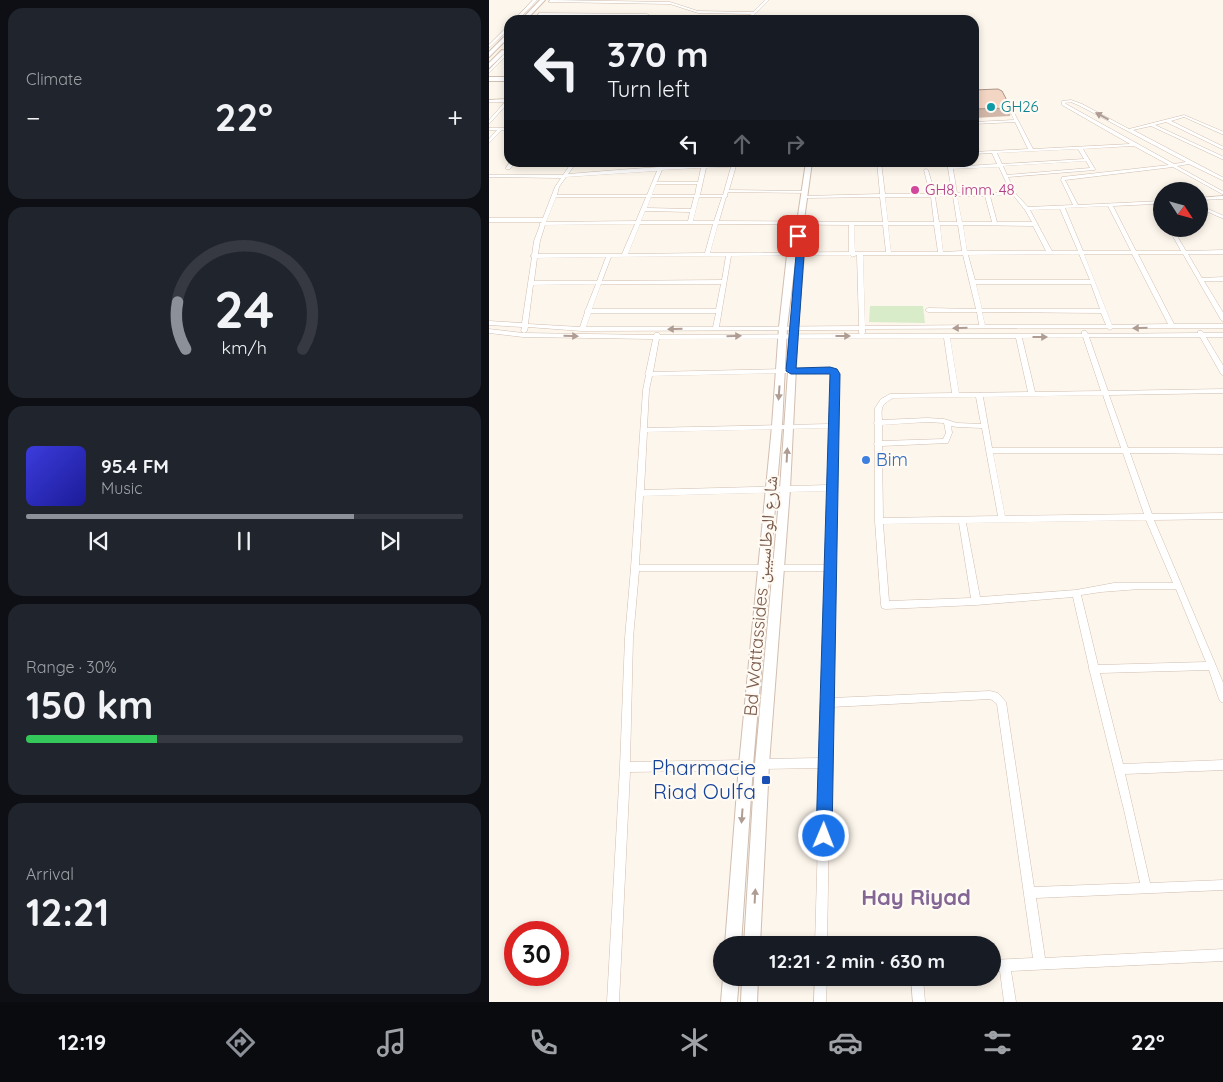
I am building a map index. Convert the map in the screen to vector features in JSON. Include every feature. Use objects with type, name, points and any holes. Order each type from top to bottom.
[{"type":"main road","points":[[528,15],[543,0]]},
{"type":"main road","points":[[540,15],[551,1]]},
{"type":"main road","points":[[489,55],[504,39]]},
{"type":"main road","points":[[489,66],[504,50]]},
{"type":"street","points":[[520,15],[535,0]]},
{"type":"street","points":[[551,1],[673,2],[698,12],[754,13],[767,0]]},
{"type":"street","points":[[550,15],[647,15]]},
{"type":"street","points":[[489,47],[504,32]]},
{"type":"street","points":[[489,72],[502,58]]},
{"type":"street","points":[[489,78],[504,78]]},
{"type":"street","points":[[1002,96],[1031,150]]},
{"type":"street","points":[[489,101],[504,101]]},
{"type":"street","points":[[1223,180],[1075,102],[1067,101],[1062,104],[1223,196]]},
{"type":"street","points":[[489,123],[504,106]]},
{"type":"street","points":[[1129,130],[1187,116],[1223,134]]},
{"type":"street","points":[[1168,120],[1223,147]]},
{"type":"street","points":[[979,123],[1017,121]]},
{"type":"street","points":[[1151,124],[1223,160]]},
{"type":"street","points":[[489,128],[501,129]]},
{"type":"street","points":[[489,142],[501,129]]},
{"type":"street","points":[[979,153],[1153,143]]},
{"type":"street","points":[[1006,176],[1093,169],[1080,148]]},
{"type":"street","points":[[994,152],[1015,194],[1027,209],[1050,252]]},
{"type":"street","points":[[979,166],[1001,166],[1087,160]]},
{"type":"street","points":[[1077,206],[1063,180],[1064,178],[1172,166],[1190,162]]},
{"type":"street","points":[[523,335],[533,256],[543,222],[557,186],[572,167]]},
{"type":"street","points":[[489,176],[554,177],[704,167],[689,223]]},
{"type":"street","points":[[707,255],[712,233],[727,193],[734,167]]},
{"type":"street","name":"Bd Wattassides شارع الوطاسيين","points":[[752,936],[762,764],[785,489],[783,426],[788,331],[796,253],[808,167]]},
{"type":"street","points":[[880,167],[889,254]]},
{"type":"street","points":[[949,167],[965,253],[981,310],[983,328]]},
{"type":"street","points":[[625,254],[660,169]]},
{"type":"street","points":[[925,170],[933,196],[941,254]]},
{"type":"street","points":[[489,172],[559,173],[567,175]]},
{"type":"street","points":[[655,183],[700,183]]},
{"type":"street","points":[[553,196],[697,196],[727,193],[883,196],[1015,194]]},
{"type":"street","points":[[987,195],[995,224]]},
{"type":"street","points":[[1208,198],[1223,196]]},
{"type":"street","points":[[1027,209],[1153,202]]},
{"type":"street","points":[[1109,205],[1172,327]]},
{"type":"street","points":[[1062,207],[1110,328]]},
{"type":"street","points":[[644,209],[693,211]]},
{"type":"street","points":[[1208,210],[1223,218]]},
{"type":"street","points":[[489,220],[543,222],[1035,224]]},
{"type":"street","points":[[851,223],[852,255]]},
{"type":"street","points":[[1176,238],[1200,280],[1220,309],[1223,320]]},
{"type":"street","points":[[533,256],[1223,252]]},
{"type":"street","points":[[717,328],[729,254]]},
{"type":"street","points":[[581,329],[609,255]]},
{"type":"street","points":[[860,255],[862,336]]},
{"type":"street","points":[[1200,280],[1223,280]]},
{"type":"street","points":[[530,283],[724,282]]},
{"type":"street","points":[[973,282],[1093,282]]},
{"type":"street","points":[[928,310],[1104,311]]},
{"type":"street","points":[[587,311],[719,311]]},
{"type":"street","points":[[489,323],[525,327],[657,333],[717,328],[862,336],[1223,335]]},
{"type":"street","points":[[1196,326],[1223,374]]},
{"type":"street","points":[[489,332],[523,335],[861,328],[1223,326]]},
{"type":"street","points":[[1082,328],[1149,517],[1179,586],[1223,699]]},
{"type":"street","points":[[613,1002],[625,767],[629,638],[648,374],[657,333]]},
{"type":"street","points":[[947,337],[956,395]]},
{"type":"street","points":[[1019,337],[1032,394]]},
{"type":"street","points":[[648,374],[786,371],[834,372],[821,936]]},
{"type":"street","points":[[1179,586],[1111,587],[1075,593],[976,602],[885,605],[879,521],[877,444],[877,423],[880,404],[892,396],[1223,391]]},
{"type":"street","points":[[979,395],[1003,518]]},
{"type":"street","points":[[877,423],[927,420],[957,425],[985,426]]},
{"type":"street","points":[[877,444],[946,441],[949,433],[947,422]]},
{"type":"street","name":"Bd Wattassides شارع الوطاسيين","points":[[734,936],[763,567],[771,490],[783,426]]},
{"type":"street","points":[[643,430],[834,426]]},
{"type":"street","points":[[990,450],[1223,451]]},
{"type":"street","points":[[640,493],[832,488]]},
{"type":"street","points":[[879,521],[1223,516]]},
{"type":"street","points":[[962,520],[976,602]]},
{"type":"street","points":[[635,568],[830,568]]},
{"type":"street","points":[[1075,593],[1127,802],[1146,888]]},
{"type":"street","points":[[1093,669],[1211,666]]},
{"type":"street","points":[[827,703],[990,695],[999,698],[1040,964]]},
{"type":"street","points":[[625,767],[826,763]]},
{"type":"street","points":[[1118,769],[1223,766]]},
{"type":"street","points":[[1029,893],[1223,885]]},
{"type":"street","points":[[1001,966],[1223,955]]},
{"type":"street","points":[[1005,966],[1010,1002]]},
{"type":"street","points":[[729,1002],[730,986]]},
{"type":"street","points":[[749,1002],[750,986]]},
{"type":"street","points":[[820,1002],[821,986]]},
{"type":"street","points":[[918,986],[919,1002]]},
{"type":"green space","points":[[870,306],[923,306],[925,323],[869,322]]},
{"type":"building","points":[[998,89],[1002,91],[1011,108],[979,109],[979,90]]},
{"type":"place","name":"GH26","points":[[991,107]]},
{"type":"place","name":"GH8, imm. 48","points":[[915,190]]},
{"type":"place","name":"Bim","points":[[866,460]]},
{"type":"place","name":"Pharmacie Riad Oulfa","points":[[766,780]]},
{"type":"district","name":"Hay Riyad","points":[[916,897]]},
{"type":"route","points":[[798,236],[796,249],[800,255],[791,371],[830,370],[835,374],[824,836]]}]
